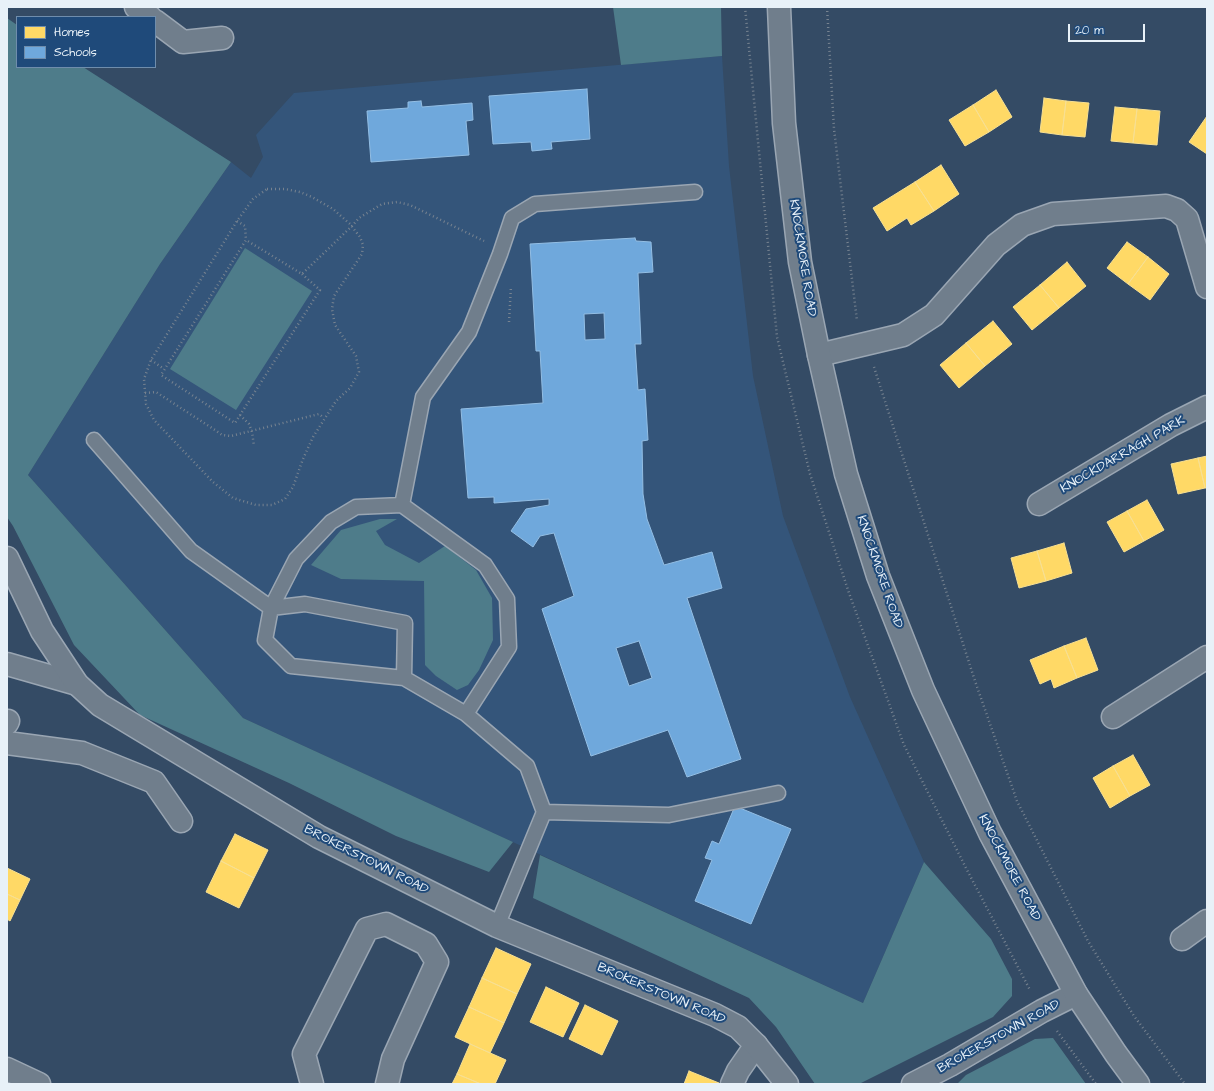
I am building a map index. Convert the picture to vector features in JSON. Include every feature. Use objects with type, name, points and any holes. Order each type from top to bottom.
[{"type":"street","points":[[136,7],[149,16]]},
{"type":"street","name":"KNOCKMORE ROAD","points":[[779,7],[784,123],[800,262],[818,355],[846,474],[878,576],[922,690],[990,833],[1076,994],[1138,1084]]},
{"type":"street","points":[[156,22],[183,42],[222,38]]},
{"type":"street","points":[[818,355],[903,335],[934,315],[996,245],[1022,225],[1053,214],[1166,206],[1177,210],[1187,219],[1207,287]]},
{"type":"street","name":"KNOCKDARRAGH PARK","points":[[1040,504],[1171,425],[1207,407]]},
{"type":"street","name":"BROKERSTOWN ROAD","points":[[7,558],[42,631],[78,684],[100,705],[319,837],[497,926],[715,1015],[738,1027],[756,1045],[787,1084]]},
{"type":"street","points":[[1113,717],[1207,657]]},
{"type":"street","points":[[7,664],[78,684]]},
{"type":"street","points":[[7,743],[82,753],[154,782],[181,821]]},
{"type":"street","points":[[1182,939],[1207,921]]},
{"type":"street","points":[[312,1084],[304,1054],[367,929],[386,924],[426,944],[438,962],[393,1060],[387,1084]]},
{"type":"street","name":"BROKERSTOWN ROAD","points":[[919,1082],[1042,1011],[1076,994]]},
{"type":"street","points":[[732,1084],[738,1071],[756,1045]]},
{"type":"street","points":[[8,1074],[39,1084]]},
{"type":"lane","points":[[402,504],[422,397],[469,332],[500,254],[512,218],[534,204],[695,192]]},
{"type":"lane","points":[[94,440],[190,551],[271,608],[305,604],[405,623],[404,678]]},
{"type":"lane","points":[[466,714],[509,647],[507,599],[485,565],[402,504],[356,508],[331,522],[296,559],[271,608],[265,640],[291,666],[404,678],[466,714],[527,766],[544,812],[497,926]]},
{"type":"lane","points":[[544,812],[669,815],[778,793]]},
{"type":"path","points":[[827,7],[834,129],[857,320],[975,681],[1017,801],[1088,941],[1134,1016],[1184,1084]]},
{"type":"path","points":[[285,189],[300,192],[333,209],[352,226],[360,237],[363,245],[362,254],[334,296],[332,309],[335,325],[356,356],[359,372],[350,388],[336,401],[313,436],[293,487],[284,499],[272,505],[256,505],[233,498],[213,482],[154,420],[146,404],[144,379],[151,360],[237,221],[253,199],[267,190],[285,189]]},
{"type":"path","points":[[302,274],[359,218],[382,204],[397,202],[410,205],[486,242],[500,254]]},
{"type":"path","points":[[237,221],[245,226],[246,240],[161,375],[235,423],[320,290],[302,274],[246,240]]},
{"type":"path","points":[[151,360],[164,369]]},
{"type":"path","points":[[145,393],[156,392],[222,435],[231,436],[252,432],[319,414],[324,418]]},
{"type":"path","points":[[240,415],[249,424],[254,446]]},
{"type":"path","points":[[1062,1037],[1096,1084]]},
{"type":"shaded area","points":[[613,7],[721,7],[722,56],[621,65]]},
{"type":"shaded area","points":[[7,18],[16,24],[16,68],[85,68],[231,162],[160,264],[28,475],[243,718],[513,842],[489,872],[396,836],[289,783],[140,715],[74,645],[7,517]]},
{"type":"shaded area","points":[[722,56],[729,166],[753,376],[783,516],[850,697],[924,862],[863,1003],[243,718],[28,475],[160,264],[231,162],[251,178],[263,157],[256,135],[294,93]]},
{"type":"shaded area","points":[[245,248],[312,291],[236,410],[170,369]]},
{"type":"shaded area","points":[[380,519],[397,519],[376,531],[385,545],[419,563],[445,546],[476,570],[492,598],[493,640],[479,670],[468,685],[457,690],[436,676],[425,665],[424,581],[341,579],[311,565],[341,530]]},
{"type":"shaded area","points":[[540,855],[863,1003],[924,862],[991,939],[1012,979],[1012,996],[993,1017],[859,1084],[815,1084],[776,1027],[749,998],[533,898]]},
{"type":"shaded area","points":[[1053,1038],[1086,1084],[957,1084],[966,1075],[1035,1039]]},
{"type":"building: Homes","points":[[996,90],[1012,117],[989,132],[973,105]]},
{"type":"building: Homes","points":[[1044,98],[1066,101],[1062,135],[1040,132]]},
{"type":"building: Homes","points":[[1066,101],[1089,103],[1085,137],[1062,135]]},
{"type":"building: Homes","points":[[973,105],[989,132],[965,146],[949,120]]},
{"type":"building: Homes","points":[[1115,107],[1137,109],[1133,143],[1111,141]]},
{"type":"building: Homes","points":[[1137,109],[1160,111],[1157,145],[1133,143]]},
{"type":"building: Homes","points":[[1207,116],[1207,154],[1189,142]]},
{"type":"building: Homes","points":[[941,165],[959,194],[934,211],[915,182]]},
{"type":"building: Homes","points":[[915,182],[934,211],[911,225],[907,218],[887,231],[873,208]]},
{"type":"building: Homes","points":[[1127,242],[1148,257],[1128,284],[1107,268]]},
{"type":"building: Homes","points":[[1148,257],[1169,274],[1150,300],[1128,284]]},
{"type":"building: Homes","points":[[1067,262],[1086,286],[1059,308],[1040,285]]},
{"type":"building: Homes","points":[[1040,285],[1059,308],[1032,330],[1013,307]]},
{"type":"building: Homes","points":[[993,321],[1012,344],[985,366],[966,343]]},
{"type":"building: Homes","points":[[966,343],[985,366],[959,388],[940,365]]},
{"type":"building: Homes","points":[[1207,456],[1207,488],[1205,488],[1198,458]]},
{"type":"building: Homes","points":[[1198,458],[1205,488],[1178,494],[1171,464]]},
{"type":"building: Homes","points":[[1147,500],[1164,530],[1144,541],[1127,511]]},
{"type":"building: Homes","points":[[1127,511],[1144,541],[1124,552],[1107,522]]},
{"type":"building: Homes","points":[[1064,543],[1072,573],[1046,581],[1037,551]]},
{"type":"building: Homes","points":[[1037,551],[1046,581],[1019,588],[1011,558]]},
{"type":"building: Homes","points":[[1086,638],[1098,670],[1077,678],[1064,646]]},
{"type":"building: Homes","points":[[1064,646],[1077,678],[1054,688],[1051,679],[1040,684],[1030,660]]},
{"type":"building: Homes","points":[[1133,755],[1150,785],[1130,796],[1113,766]]},
{"type":"building: Homes","points":[[1113,766],[1130,796],[1110,808],[1093,778]]},
{"type":"building: Homes","points":[[235,834],[268,850],[254,878],[221,861]]},
{"type":"building: Homes","points":[[221,861],[254,878],[239,908],[206,892]]},
{"type":"building: Homes","points":[[7,868],[30,879],[20,900],[7,894]]},
{"type":"building: Homes","points":[[7,894],[20,900],[10,921],[7,919]]},
{"type":"building: Homes","points":[[496,948],[531,964],[517,994],[482,978]]},
{"type":"building: Homes","points":[[482,978],[517,994],[504,1023],[469,1007]]},
{"type":"building: Homes","points":[[546,987],[579,1003],[563,1037],[530,1022]]},
{"type":"building: Homes","points":[[585,1005],[618,1021],[602,1055],[569,1039]]},
{"type":"building: Homes","points":[[469,1007],[504,1023],[490,1053],[455,1037]]},
{"type":"building: Homes","points":[[470,1044],[506,1060],[495,1084],[481,1084],[457,1074]]},
{"type":"building: Homes","points":[[689,1071],[719,1083],[684,1084]]},
{"type":"building: Homes","points":[[457,1074],[481,1084],[452,1084]]},
{"type":"building: Schools","points":[[587,89],[590,139],[551,142],[552,149],[532,151],[531,142],[493,144],[489,96]]},
{"type":"building: Schools","points":[[421,101],[422,107],[472,103],[473,120],[466,121],[469,155],[371,162],[367,111],[408,108],[408,102]]},
{"type":"building: Schools","points":[[635,238],[636,241],[651,242],[653,272],[638,273],[641,344],[635,344],[638,390],[645,389],[648,440],[642,441],[643,494],[647,519],[664,565],[712,552],[722,588],[687,598],[741,759],[687,777],[668,730],[591,756],[542,609],[574,596],[554,533],[540,536],[533,547],[511,531],[526,509],[549,505],[549,499],[494,503],[494,497],[468,498],[461,409],[543,403],[540,351],[536,351],[530,244]],"holes":[[[604,313],[605,339],[585,340],[584,314]],[[639,641],[652,678],[629,686],[616,648]]]},
{"type":"building: Schools","points":[[735,806],[791,829],[751,924],[695,901],[712,860],[705,858],[712,841],[719,844]]}]
